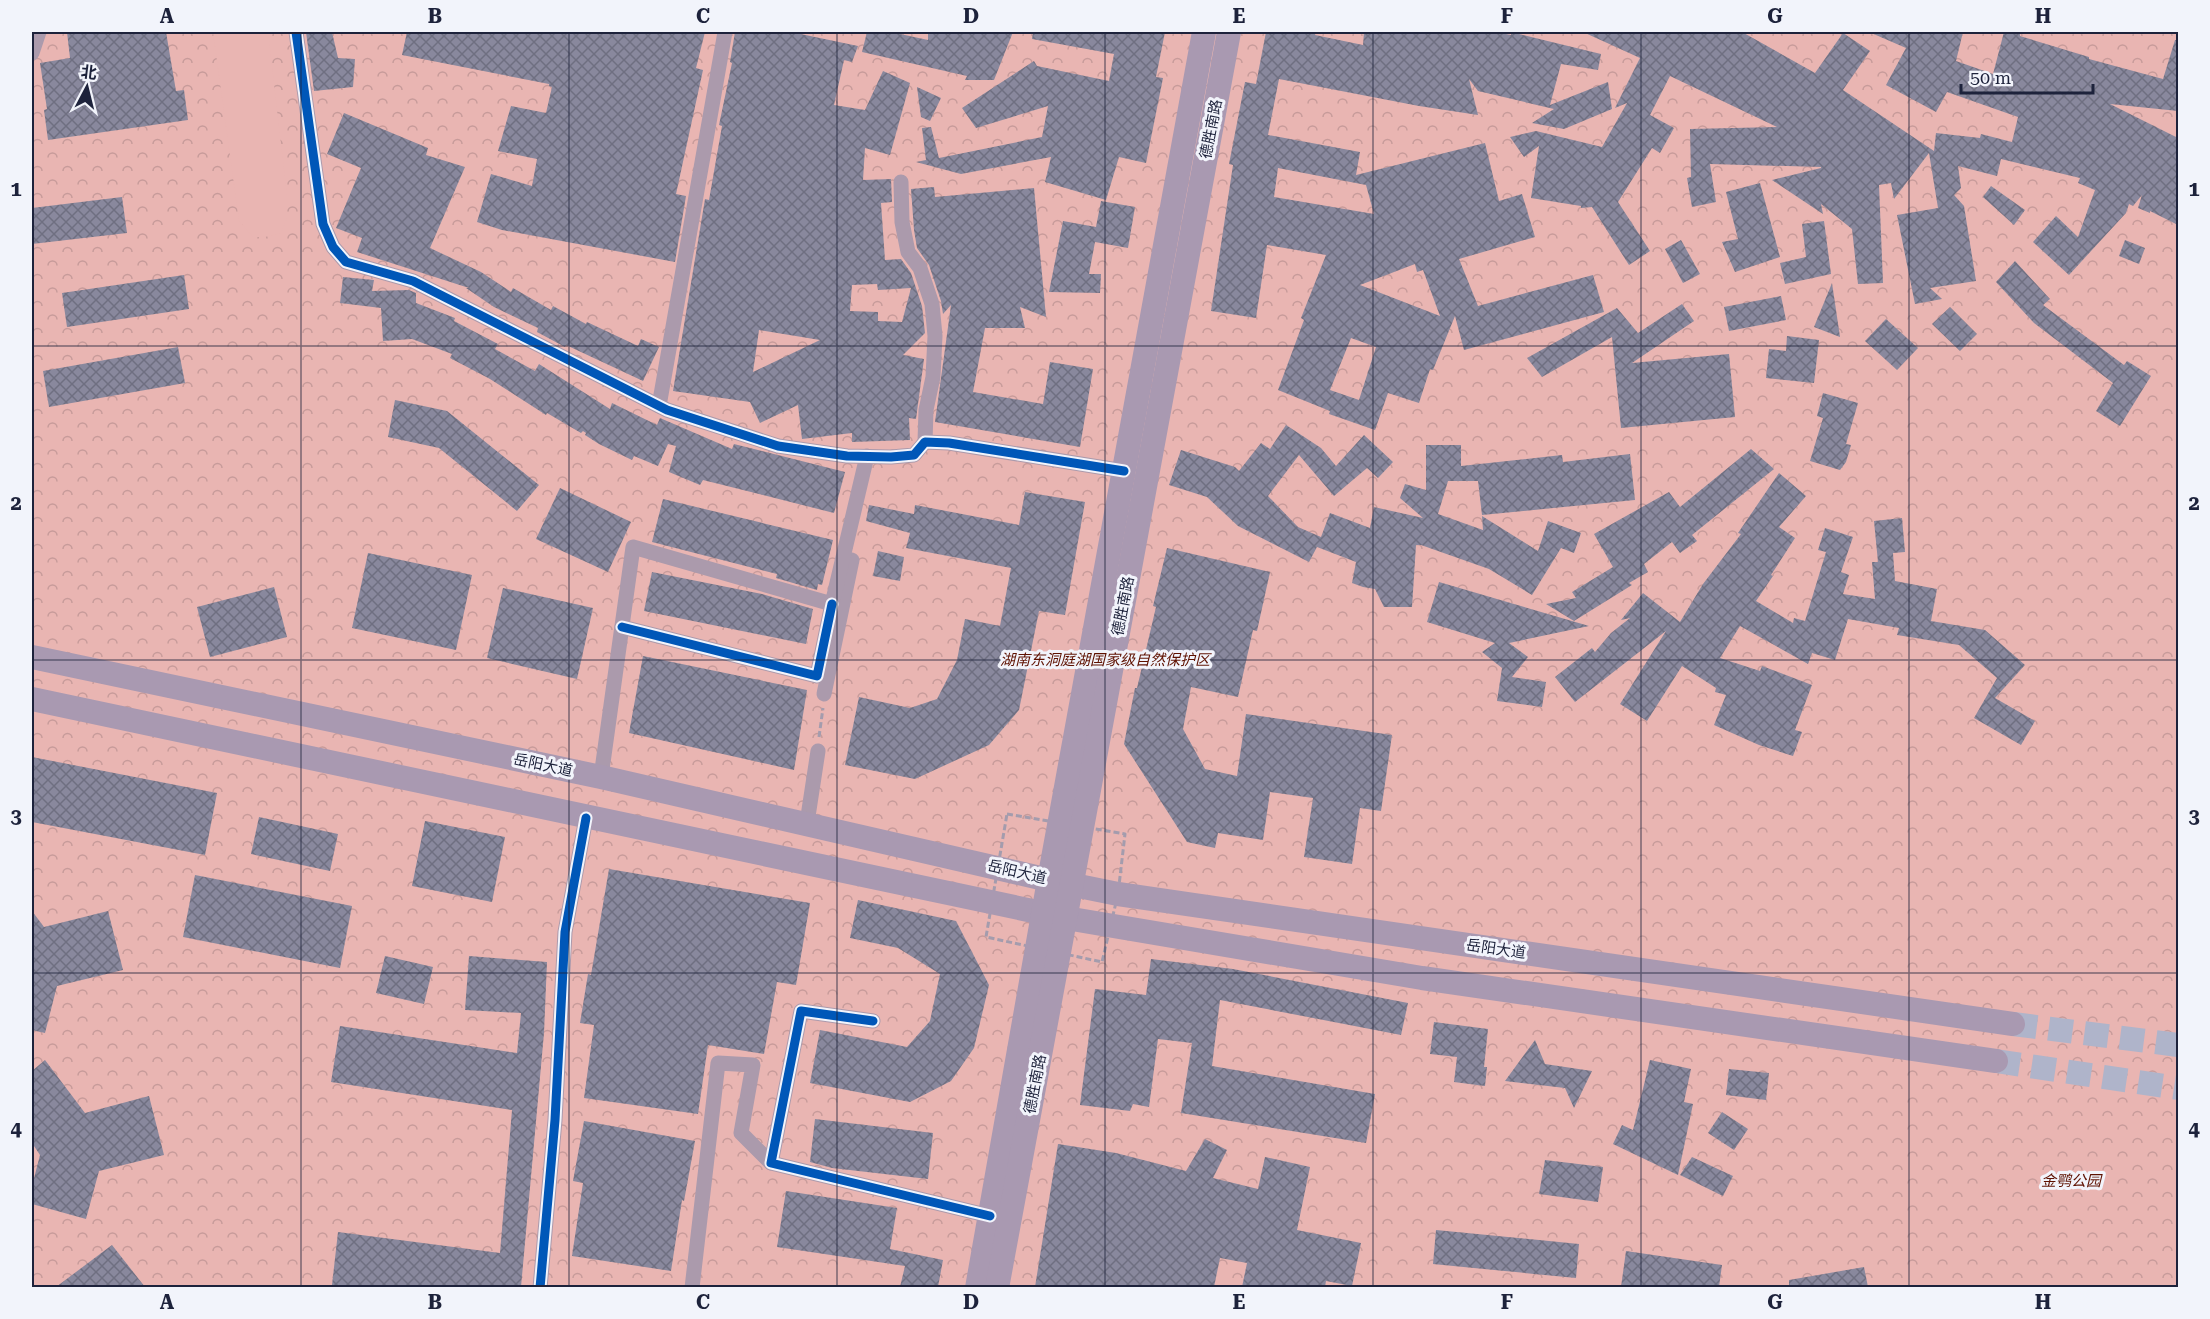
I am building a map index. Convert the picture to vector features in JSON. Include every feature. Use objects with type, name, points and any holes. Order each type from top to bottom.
[{"type":"main road","name":"德胜南路","points":[[997,1287],[1124,471],[1204,32]]},
{"type":"main road","name":"德胜南路","points":[[1060,882],[1229,32]]},
{"type":"main road","name":"岳阳大道","points":[[32,657],[601,777],[1060,882],[1130,895],[2013,1024]]},
{"type":"main road","points":[[32,699],[1054,916],[1422,978],[1996,1061]]},
{"type":"main road","name":"德胜南路","points":[[977,1287],[1054,916]]},
{"type":"street","points":[[32,53],[39,32]]},
{"type":"street","points":[[296,32],[323,224],[333,247],[346,261],[413,281],[659,406],[778,447],[867,456],[914,455],[925,442],[926,410],[933,377],[935,336],[932,304],[920,268],[908,252],[902,222],[901,182]]},
{"type":"street","points":[[659,406],[725,32]]},
{"type":"street","points":[[925,442],[949,442],[1124,471]]},
{"type":"street","points":[[622,627],[817,676],[867,456]]},
{"type":"street","points":[[824,694],[843,610],[863,500],[867,477],[867,456]]},
{"type":"street","points":[[601,777],[633,547],[832,604]]},
{"type":"street","points":[[807,824],[818,751]]},
{"type":"street","points":[[540,1287],[555,1120],[565,933],[586,818]]},
{"type":"street","points":[[771,1163],[801,1011],[873,1021]]},
{"type":"street","points":[[692,1287],[718,1063],[753,1065],[741,1133],[771,1163],[990,1216]]},
{"type":"path","points":[[818,751],[824,694]]},
{"type":"green space","name":"湖南东洞庭湖国家级自然保护区","points":[[32,32],[2178,32],[2178,1287],[32,1287]]},
{"type":"green space","points":[[213,32],[268,32],[287,196],[287,218],[281,233],[253,237],[239,221]]},
{"type":"building","points":[[67,32],[166,32],[176,91],[184,90],[188,120],[48,140],[44,110],[47,109],[40,63],[70,58]]},
{"type":"building","points":[[306,32],[332,32],[338,58],[355,59],[353,87],[314,91]]},
{"type":"building","points":[[407,32],[705,32],[696,68],[703,70],[676,194],[686,196],[675,262],[502,230],[477,222],[491,174],[532,186],[537,159],[498,151],[511,106],[546,113],[552,87],[549,84],[402,55]]},
{"type":"building","points":[[735,32],[791,32],[858,46],[852,62],[844,60],[834,105],[865,110],[883,71],[910,83],[890,155],[865,148],[863,180],[891,179],[892,202],[881,203],[885,260],[901,259],[911,273],[922,306],[925,333],[903,355],[924,359],[916,419],[909,418],[910,440],[852,442],[852,433],[802,439],[798,405],[760,423],[750,402],[673,391],[705,199],[709,200],[722,126],[719,125],[732,63],[730,62]],"holes":[[[877,284],[878,290],[911,288],[902,322],[878,321],[878,312],[850,311],[852,285]],[[759,330],[820,340],[753,372]]]},
{"type":"building","points":[[867,32],[891,32],[928,40],[928,32],[1013,32],[994,80],[965,80],[967,76],[862,52]]},
{"type":"building","points":[[1033,32],[1165,32],[1156,77],[1163,78],[1146,163],[1119,157],[1106,200],[1045,182],[1051,157],[961,174],[916,162],[926,160],[922,128],[931,127],[939,158],[1042,137],[1048,106],[976,128],[962,108],[1034,61],[1037,66],[1109,81],[1114,54],[1032,39]]},
{"type":"building","points":[[1266,32],[1316,32],[1315,35],[1363,45],[1364,32],[1496,32],[1511,35],[1511,32],[1601,54],[1598,70],[1561,64],[1550,105],[1608,82],[1612,109],[1564,129],[1532,123],[1554,109],[1478,91],[1469,79],[1478,115],[1279,79],[1268,135],[1360,152],[1356,175],[1485,143],[1499,201],[1522,194],[1535,237],[1459,259],[1478,306],[1593,275],[1604,312],[1464,350],[1455,316],[1433,370],[1430,369],[1419,403],[1388,393],[1375,430],[1329,414],[1330,411],[1278,390],[1304,320],[1301,318],[1326,255],[1267,245],[1256,318],[1211,311],[1233,165],[1229,164],[1245,82],[1256,84]],"holes":[[[1278,168],[1366,185],[1374,214],[1274,197]],[[1415,264],[1417,272],[1423,270],[1440,316],[1360,285]],[[1351,338],[1376,347],[1359,400],[1330,390]]]},
{"type":"building","points":[[1583,32],[1742,32],[1815,73],[1843,33],[1870,51],[1843,90],[1934,151],[1936,133],[1980,138],[1981,134],[2012,142],[2018,117],[1947,92],[1936,112],[1886,85],[1906,48],[1869,32],[1963,32],[1956,61],[1993,74],[2004,32],[2020,32],[2020,36],[2089,57],[2089,59],[2163,79],[2175,40],[2178,40],[2178,111],[2110,104],[2178,138],[2178,225],[2150,211],[2150,213],[2138,208],[2142,195],[2133,206],[2129,204],[2126,213],[2069,275],[2033,242],[2056,216],[2078,237],[2095,190],[2078,183],[2080,178],[2001,159],[1997,176],[1958,166],[1961,188],[1954,195],[1964,206],[1976,281],[1930,288],[1942,299],[1915,304],[1897,215],[1938,208],[1929,153],[1894,199],[1891,183],[1879,185],[1883,283],[1858,284],[1852,229],[1821,204],[1823,214],[1772,180],[1821,167],[1710,164],[1716,202],[1692,207],[1687,178],[1691,177],[1690,129],[1777,127],[1670,76],[1650,115],[1674,128],[1660,153],[1652,148],[1618,202],[1650,251],[1629,265],[1592,207],[1581,208],[1581,206],[1531,198],[1539,146],[1524,157],[1510,137],[1536,131],[1602,147],[1627,103],[1615,108],[1640,58]]},
{"type":"building","points":[[917,87],[941,98],[930,121],[921,117]]},
{"type":"building","points":[[344,113],[428,148],[426,155],[465,167],[430,248],[481,272],[511,292],[513,288],[551,310],[553,306],[586,324],[587,322],[638,346],[641,339],[659,347],[643,381],[566,345],[565,347],[537,332],[538,328],[494,307],[466,288],[469,288],[357,252],[362,238],[336,228],[361,168],[327,154]]},
{"type":"building","points":[[1760,183],[1780,257],[1735,272],[1722,242],[1738,239],[1726,192]]},
{"type":"building","points":[[1991,186],[2025,210],[2014,225],[1983,197]]},
{"type":"building","points":[[934,187],[935,197],[1034,188],[1046,317],[1020,307],[1025,328],[985,328],[973,392],[1043,404],[1050,362],[1093,369],[1080,447],[935,422],[951,305],[943,314],[929,265],[917,248],[911,189]]},
{"type":"building","points":[[122,197],[127,233],[32,244],[32,208]]},
{"type":"building","points":[[1101,201],[1135,207],[1128,248],[1095,242],[1089,274],[1101,274],[1100,293],[1049,292],[1063,221],[1096,227]]},
{"type":"building","points":[[1824,221],[1831,274],[1785,284],[1780,263],[1806,257],[1802,224]]},
{"type":"building","points":[[1681,240],[1700,274],[1683,283],[1665,249]]},
{"type":"building","points":[[2125,240],[2145,248],[2139,264],[2119,256]]},
{"type":"building","points":[[2015,261],[2050,299],[2043,305],[2124,365],[2127,361],[2151,376],[2120,426],[2096,411],[2113,383],[2034,323],[1996,282]]},
{"type":"building","points":[[184,275],[189,309],[67,327],[62,293]]},
{"type":"building","points":[[343,277],[374,280],[372,291],[409,290],[416,293],[416,303],[455,318],[454,321],[498,344],[495,349],[535,371],[539,364],[610,409],[612,403],[657,425],[660,418],[732,449],[734,444],[845,472],[834,513],[703,480],[700,485],[669,472],[676,446],[668,444],[658,466],[634,456],[632,460],[599,444],[585,435],[583,431],[581,433],[547,413],[546,415],[490,379],[450,358],[452,354],[412,339],[383,341],[381,308],[340,303]]},
{"type":"building","points":[[1832,283],[1840,337],[1814,327]]},
{"type":"building","points":[[1781,296],[1786,320],[1729,331],[1724,307]]},
{"type":"building","points":[[1682,304],[1694,321],[1632,363],[1729,354],[1735,417],[1621,428],[1612,337],[1542,377],[1527,358],[1617,308],[1638,333]]},
{"type":"building","points":[[1950,307],[1977,334],[1960,351],[1932,324]]},
{"type":"building","points":[[1886,319],[1918,348],[1897,370],[1865,341]]},
{"type":"building","points":[[1787,336],[1819,340],[1814,383],[1766,378],[1769,349],[1786,351]]},
{"type":"building","points":[[178,347],[185,383],[49,407],[43,371]]},
{"type":"building","points":[[1823,393],[1858,403],[1846,444],[1851,445],[1846,462],[1840,470],[1810,461],[1823,418],[1817,416]]},
{"type":"building","points":[[395,400],[447,411],[539,485],[517,511],[439,448],[388,437]]},
{"type":"building","points":[[1286,425],[1321,448],[1336,466],[1364,435],[1393,462],[1378,478],[1367,468],[1334,496],[1299,455],[1268,496],[1298,527],[1321,537],[1330,513],[1370,528],[1374,507],[1423,518],[1400,498],[1405,484],[1426,490],[1426,445],[1461,445],[1461,466],[1562,455],[1563,462],[1630,454],[1635,500],[1482,515],[1478,481],[1448,481],[1438,514],[1483,530],[1482,516],[1538,551],[1548,521],[1581,533],[1574,553],[1561,548],[1532,595],[1489,569],[1416,545],[1412,607],[1384,607],[1375,589],[1352,583],[1356,562],[1317,547],[1309,562],[1238,526],[1207,497],[1169,485],[1181,450],[1235,467],[1239,471],[1261,443],[1270,449]]},
{"type":"building","points":[[1751,449],[1774,469],[1692,535],[1697,541],[1680,553],[1672,542],[1644,564],[1648,572],[1629,583],[1632,585],[1574,621],[1546,604],[1576,598],[1572,592],[1613,567],[1594,534],[1669,492],[1680,507]]},
{"type":"building","points":[[1779,473],[1806,496],[1779,527],[1795,538],[1756,601],[1793,623],[1794,618],[1805,621],[1826,552],[1818,550],[1825,528],[1853,537],[1841,572],[1849,575],[1843,594],[1875,599],[1872,562],[1878,562],[1874,521],[1902,518],[1905,552],[1893,553],[1895,581],[1937,589],[1931,621],[1985,630],[2025,665],[1995,698],[2035,721],[2021,745],[1974,718],[1997,678],[1959,645],[1897,635],[1899,628],[1848,619],[1835,660],[1812,653],[1808,664],[1740,626],[1720,658],[1760,671],[1762,666],[1812,685],[1795,730],[1802,732],[1793,756],[1759,745],[1714,725],[1726,695],[1715,692],[1716,688],[1682,666],[1647,721],[1620,704],[1666,631],[1575,702],[1555,677],[1592,648],[1595,652],[1611,633],[1630,618],[1621,620],[1643,593],[1680,622],[1703,584],[1741,534],[1738,533]]},
{"type":"building","points":[[560,488],[631,522],[608,572],[536,539]]},
{"type":"building","points":[[1025,492],[1085,502],[1065,615],[1039,611],[1019,710],[989,745],[915,779],[845,765],[859,697],[910,708],[937,699],[957,660],[965,619],[1000,626],[1011,568],[906,548],[910,533],[866,521],[869,505],[914,514],[915,505],[1019,525]]},
{"type":"building","points":[[663,499],[833,540],[822,585],[818,584],[817,590],[776,578],[777,574],[652,542]]},
{"type":"building","points":[[1167,548],[1270,572],[1257,631],[1253,630],[1238,697],[1191,687],[1183,729],[1205,769],[1237,776],[1246,714],[1392,735],[1381,811],[1360,808],[1352,864],[1304,857],[1313,798],[1270,792],[1263,840],[1218,833],[1215,848],[1187,842],[1124,744],[1135,688],[1137,688],[1156,607],[1153,606]]},
{"type":"building","points":[[878,551],[904,557],[900,581],[873,576]]},
{"type":"building","points":[[368,553],[472,575],[456,650],[352,628]]},
{"type":"building","points":[[652,572],[762,594],[813,609],[806,644],[644,611]]},
{"type":"building","points":[[1439,582],[1589,626],[1509,643],[1528,657],[1512,677],[1546,682],[1542,707],[1497,701],[1502,668],[1482,652],[1495,643],[1427,622]]},
{"type":"building","points":[[274,587],[287,637],[210,657],[197,607]]},
{"type":"building","points":[[503,588],[593,608],[577,679],[487,658]]},
{"type":"building","points":[[643,656],[807,690],[794,770],[629,733]]},
{"type":"building","points":[[32,757],[217,793],[205,855],[32,822]]},
{"type":"building","points":[[259,817],[338,834],[330,871],[251,854]]},
{"type":"building","points":[[425,821],[505,837],[492,902],[412,886]]},
{"type":"building","points":[[609,869],[810,903],[796,985],[777,982],[764,1054],[708,1045],[698,1114],[584,1098],[594,1025],[580,1023],[588,974],[591,975]]},
{"type":"building","points":[[195,875],[352,906],[340,968],[183,937]]},
{"type":"building","points":[[858,900],[956,921],[989,985],[974,1048],[951,1081],[910,1102],[810,1083],[820,1030],[907,1047],[930,1021],[940,974],[898,948],[850,938]]},
{"type":"building","points":[[32,911],[44,927],[108,911],[123,970],[57,986],[45,1033],[32,1030]]},
{"type":"building","points":[[385,956],[433,967],[424,1004],[376,993]]},
{"type":"building","points":[[469,956],[547,962],[544,1033],[521,1287],[332,1285],[338,1232],[500,1253],[512,1110],[331,1082],[340,1026],[517,1053],[521,1013],[465,1010]]},
{"type":"building","points":[[1151,959],[1233,969],[1408,1003],[1401,1035],[1220,1000],[1212,1066],[1375,1094],[1366,1143],[1181,1113],[1192,1043],[1158,1039],[1149,1107],[1133,1104],[1130,1111],[1080,1105],[1095,989],[1146,995]]},
{"type":"building","points":[[1434,1022],[1488,1029],[1484,1067],[1487,1067],[1485,1086],[1454,1082],[1457,1057],[1430,1054]]},
{"type":"building","points":[[1535,1040],[1545,1064],[1592,1071],[1574,1108],[1565,1088],[1505,1081]]},
{"type":"building","points":[[45,1060],[85,1113],[149,1096],[164,1155],[99,1171],[86,1219],[32,1204],[32,1186],[40,1155],[32,1143],[32,1071]]},
{"type":"building","points":[[1650,1060],[1691,1069],[1684,1102],[1693,1104],[1678,1175],[1613,1144],[1622,1125],[1633,1130]]},
{"type":"building","points":[[1729,1069],[1769,1073],[1766,1100],[1726,1095]]},
{"type":"building","points":[[1722,1112],[1748,1129],[1734,1150],[1708,1133]]},
{"type":"building","points":[[815,1119],[933,1133],[928,1179],[832,1168],[810,1162]]},
{"type":"building","points":[[584,1121],[695,1141],[684,1201],[682,1200],[671,1271],[572,1256],[583,1183],[573,1181]]},
{"type":"building","points":[[1205,1139],[1227,1150],[1213,1178],[1258,1189],[1265,1157],[1310,1167],[1297,1230],[1361,1243],[1352,1286],[1326,1281],[1325,1287],[1242,1287],[1247,1263],[1220,1258],[1214,1287],[1094,1285],[1094,1287],[1035,1287],[1058,1144],[1116,1153],[1186,1171]]},
{"type":"building","points":[[1692,1157],[1733,1176],[1723,1196],[1680,1175]]},
{"type":"building","points":[[1545,1160],[1603,1167],[1598,1202],[1539,1194]]},
{"type":"building","points":[[786,1191],[897,1208],[890,1249],[943,1260],[938,1287],[900,1287],[905,1266],[777,1247]]},
{"type":"building","points":[[1436,1230],[1579,1244],[1576,1278],[1433,1264]]},
{"type":"building","points":[[112,1245],[145,1287],[56,1287]]},
{"type":"building","points":[[1626,1251],[1722,1265],[1719,1287],[1621,1287]]},
{"type":"building","points":[[1864,1267],[1868,1287],[1789,1287],[1789,1280]]},
{"type":"tunnel","points":[[2013,1024],[2178,1045]]},
{"type":"tunnel","points":[[1996,1061],[2178,1088]]},
{"type":"cycle path","points":[[296,32],[323,224],[333,247],[346,262],[413,281],[667,410],[778,446],[847,456],[891,457],[914,455],[925,442],[949,443],[1124,471]]},
{"type":"cycle path","points":[[622,627],[817,676],[832,604]]},
{"type":"cycle path","points":[[540,1288],[555,1120],[565,932],[586,818]]},
{"type":"cycle path","points":[[873,1021],[801,1011],[771,1163],[990,1216]]},
{"type":"park label","name":"金鹗公园","points":[[2071,1181]]}]
